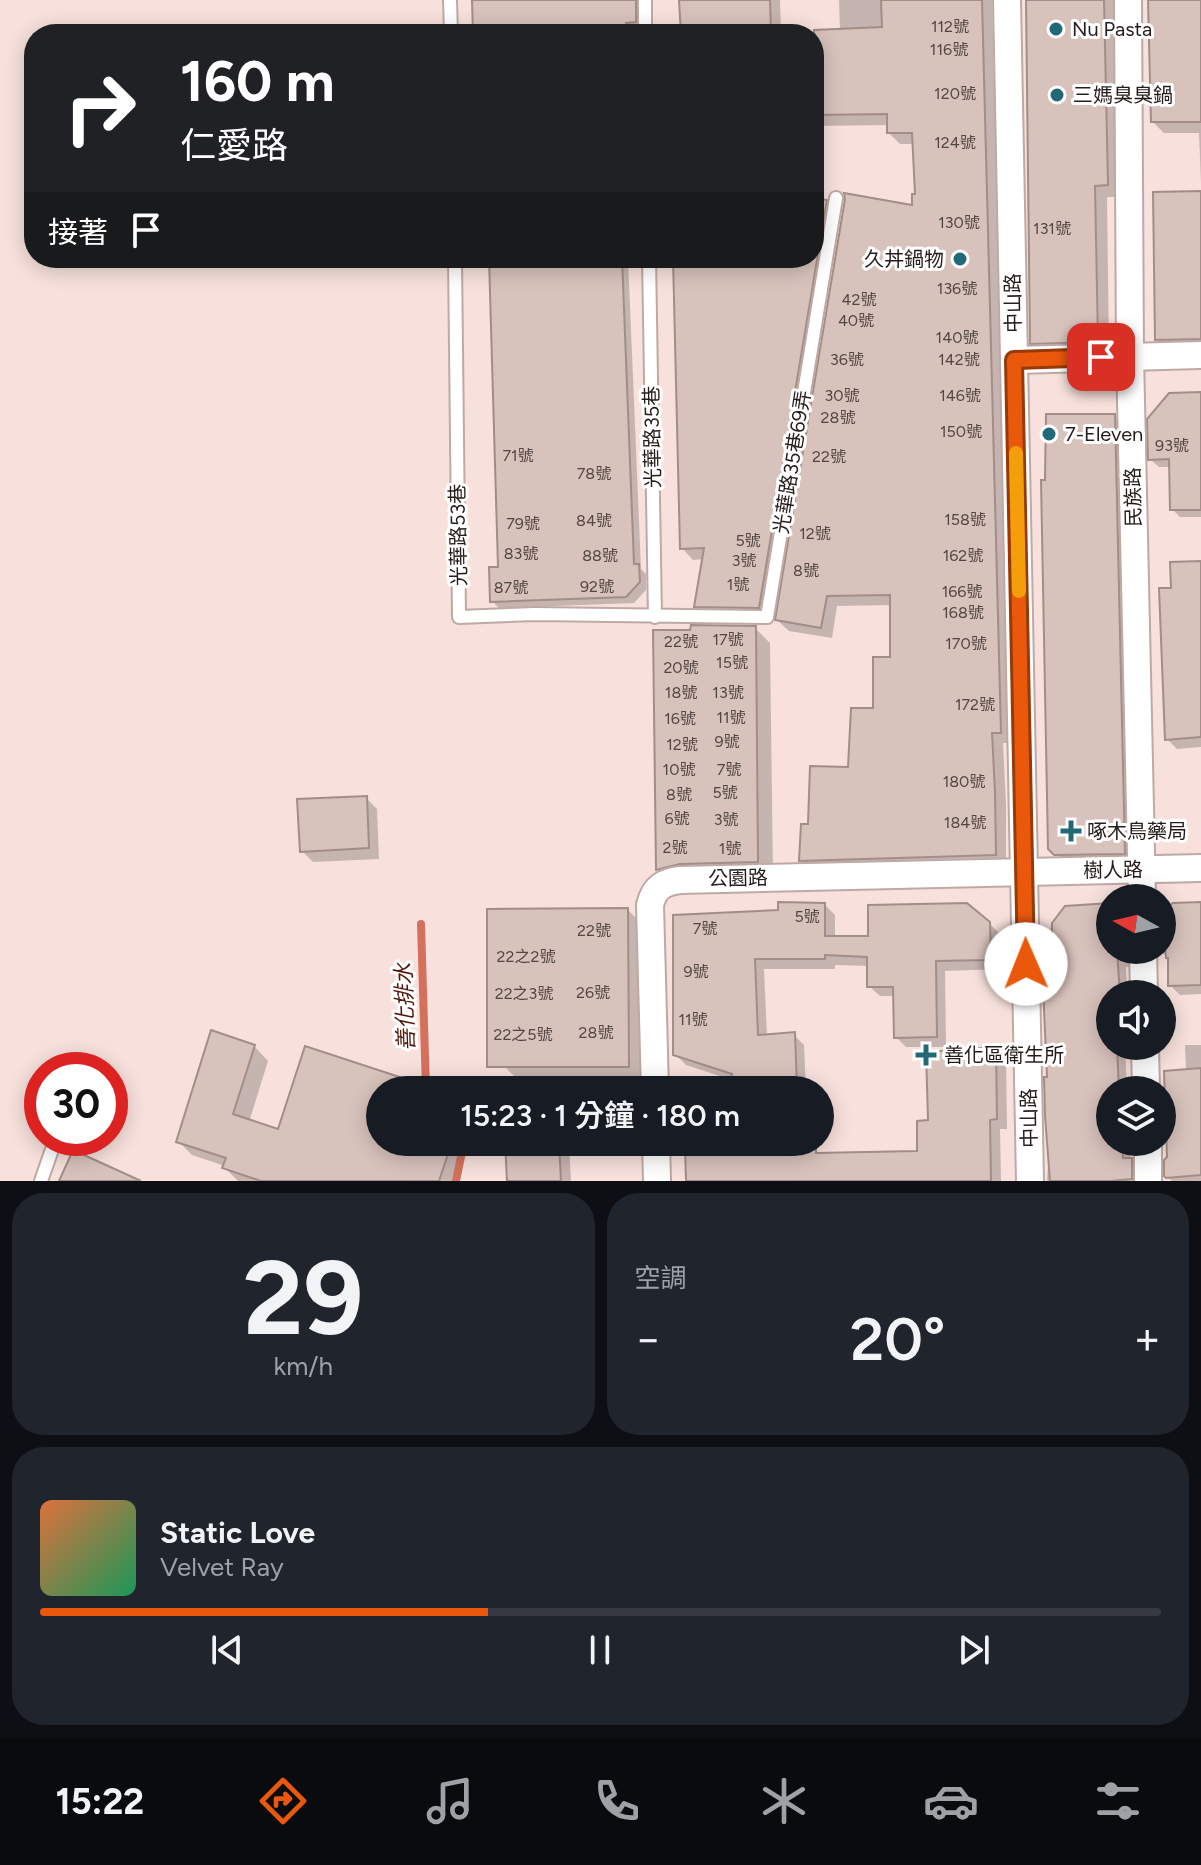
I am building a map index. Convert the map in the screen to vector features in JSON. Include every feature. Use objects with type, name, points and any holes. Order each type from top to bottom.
[{"type":"street","name":"中山路","points":[[1007,0],[1030,1181]]},
{"type":"street","name":"民族路","points":[[1128,0],[1130,356],[1142,884]]},
{"type":"street","points":[[1014,360],[1201,355]]},
{"type":"street","name":"樹人路","points":[[1024,872],[1201,868]]},
{"type":"street","name":"公園路","points":[[655,1076],[650,913],[652,898],[659,886],[680,880],[1024,872]]},
{"type":"street","points":[[656,1156],[657,1181]]},
{"type":"street","points":[[1148,1156],[1148,1181]]},
{"type":"lane","points":[[450,0],[451,24]]},
{"type":"lane","points":[[645,0],[645,24]]},
{"type":"lane","name":"光華路35巷69弄","points":[[655,617],[767,617],[836,198]]},
{"type":"lane","name":"光華路53巷","points":[[455,268],[459,617],[535,614],[655,617]]},
{"type":"lane","name":"光華路35巷","points":[[649,268],[655,617]]},
{"type":"lane","points":[[41,1181],[50,1156]]},
{"type":"building","points":[[472,0],[636,0],[636,22],[626,24],[473,24]]},
{"type":"building","points":[[679,0],[770,0],[771,24],[680,24]]},
{"type":"building","points":[[881,0],[982,0],[1001,733],[992,733],[996,855],[799,861],[801,824],[808,824],[810,766],[848,767],[851,708],[873,708],[873,657],[890,657],[890,595],[827,596],[821,628],[775,620],[844,193],[912,205],[912,194],[915,194],[912,133],[887,133],[887,114],[824,115],[824,30],[882,27]]},
{"type":"building","points":[[1026,0],[1104,0],[1108,185],[1095,186],[1098,342],[1030,344]]},
{"type":"building","points":[[1148,0],[1201,0],[1201,122],[1151,122]]},
{"type":"building","points":[[1201,191],[1201,339],[1155,340],[1153,192]]},
{"type":"building","points":[[489,268],[622,268],[634,564],[639,564],[640,582],[626,597],[490,602],[489,567],[498,567]]},
{"type":"building","points":[[673,268],[816,268],[759,608],[694,607],[704,548],[680,549]]},
{"type":"building","points":[[1201,392],[1201,510],[1170,510],[1169,459],[1148,460],[1147,419],[1169,393]]},
{"type":"building","points":[[1046,414],[1115,414],[1125,854],[1054,855],[1048,849],[1041,480],[1045,480]]},
{"type":"building","points":[[1201,561],[1201,737],[1165,740],[1159,588],[1171,588],[1170,562]]},
{"type":"building","points":[[691,625],[756,626],[758,862],[680,864],[656,870],[653,630],[690,630]]},
{"type":"building","points":[[367,796],[369,848],[300,852],[297,799]]},
{"type":"building","points":[[778,902],[825,903],[825,936],[868,936],[868,905],[967,903],[990,922],[991,960],[936,961],[937,1037],[894,1038],[893,987],[867,987],[867,957],[825,955],[825,959],[755,959],[758,1035],[795,1032],[797,1076],[731,1076],[673,1055],[673,915],[778,910]]},
{"type":"building","points":[[1201,902],[1201,985],[1176,986],[1176,980],[1168,980],[1168,964],[1176,964],[1176,903]]},
{"type":"building","points":[[1096,904],[1096,964],[1118,964],[1119,980],[1096,980],[1096,1060],[1118,1060],[1118,1076],[1096,1076],[1096,1156],[1132,1158],[1132,1179],[1050,1181],[1045,1116],[1044,1077],[1047,1077],[1042,964],[1051,963],[1052,923],[1065,906]]},
{"type":"building","points":[[628,908],[629,1067],[487,1067],[487,909]]},
{"type":"building","points":[[211,1030],[255,1045],[233,1114],[278,1129],[305,1046],[396,1076],[366,1076],[366,1156],[447,1156],[439,1181],[261,1181],[222,1168],[226,1158],[176,1142]]},
{"type":"building","points":[[996,1047],[997,1119],[990,1120],[991,1181],[686,1181],[685,1156],[834,1156],[834,1153],[917,1151],[917,1121],[928,1120],[926,1052]]},
{"type":"building","points":[[1201,1068],[1201,1175],[1164,1176],[1164,1160],[1167,1156],[1176,1156],[1176,1076],[1164,1076],[1164,1071]]},
{"type":"building","points":[[70,1156],[86,1156],[141,1181],[59,1181]]},
{"type":"building","points":[[506,1156],[560,1156],[561,1181],[507,1181]]},
{"type":"waterway","name":"善化排水","points":[[421,924],[426,1076]]},
{"type":"waterway","name":"善化排水","points":[[456,1181],[461,1156]]},
{"type":"slow traffic","points":[[1016,453],[1019,591]]},
{"type":"place","name":"Nu Pasta","points":[[1056,29]]},
{"type":"place","name":"三媽臭臭鍋","points":[[1057,95]]},
{"type":"place","name":"久丼鍋物","points":[[960,259]]},
{"type":"place","name":"7-Eleven","points":[[1049,434]]},
{"type":"place","name":"啄木鳥藥局","points":[[1071,831]]},
{"type":"place","name":"善化區衛生所","points":[[926,1055]]},
{"type":"route","points":[[1026,964],[1014,360],[1101,357]]}]
